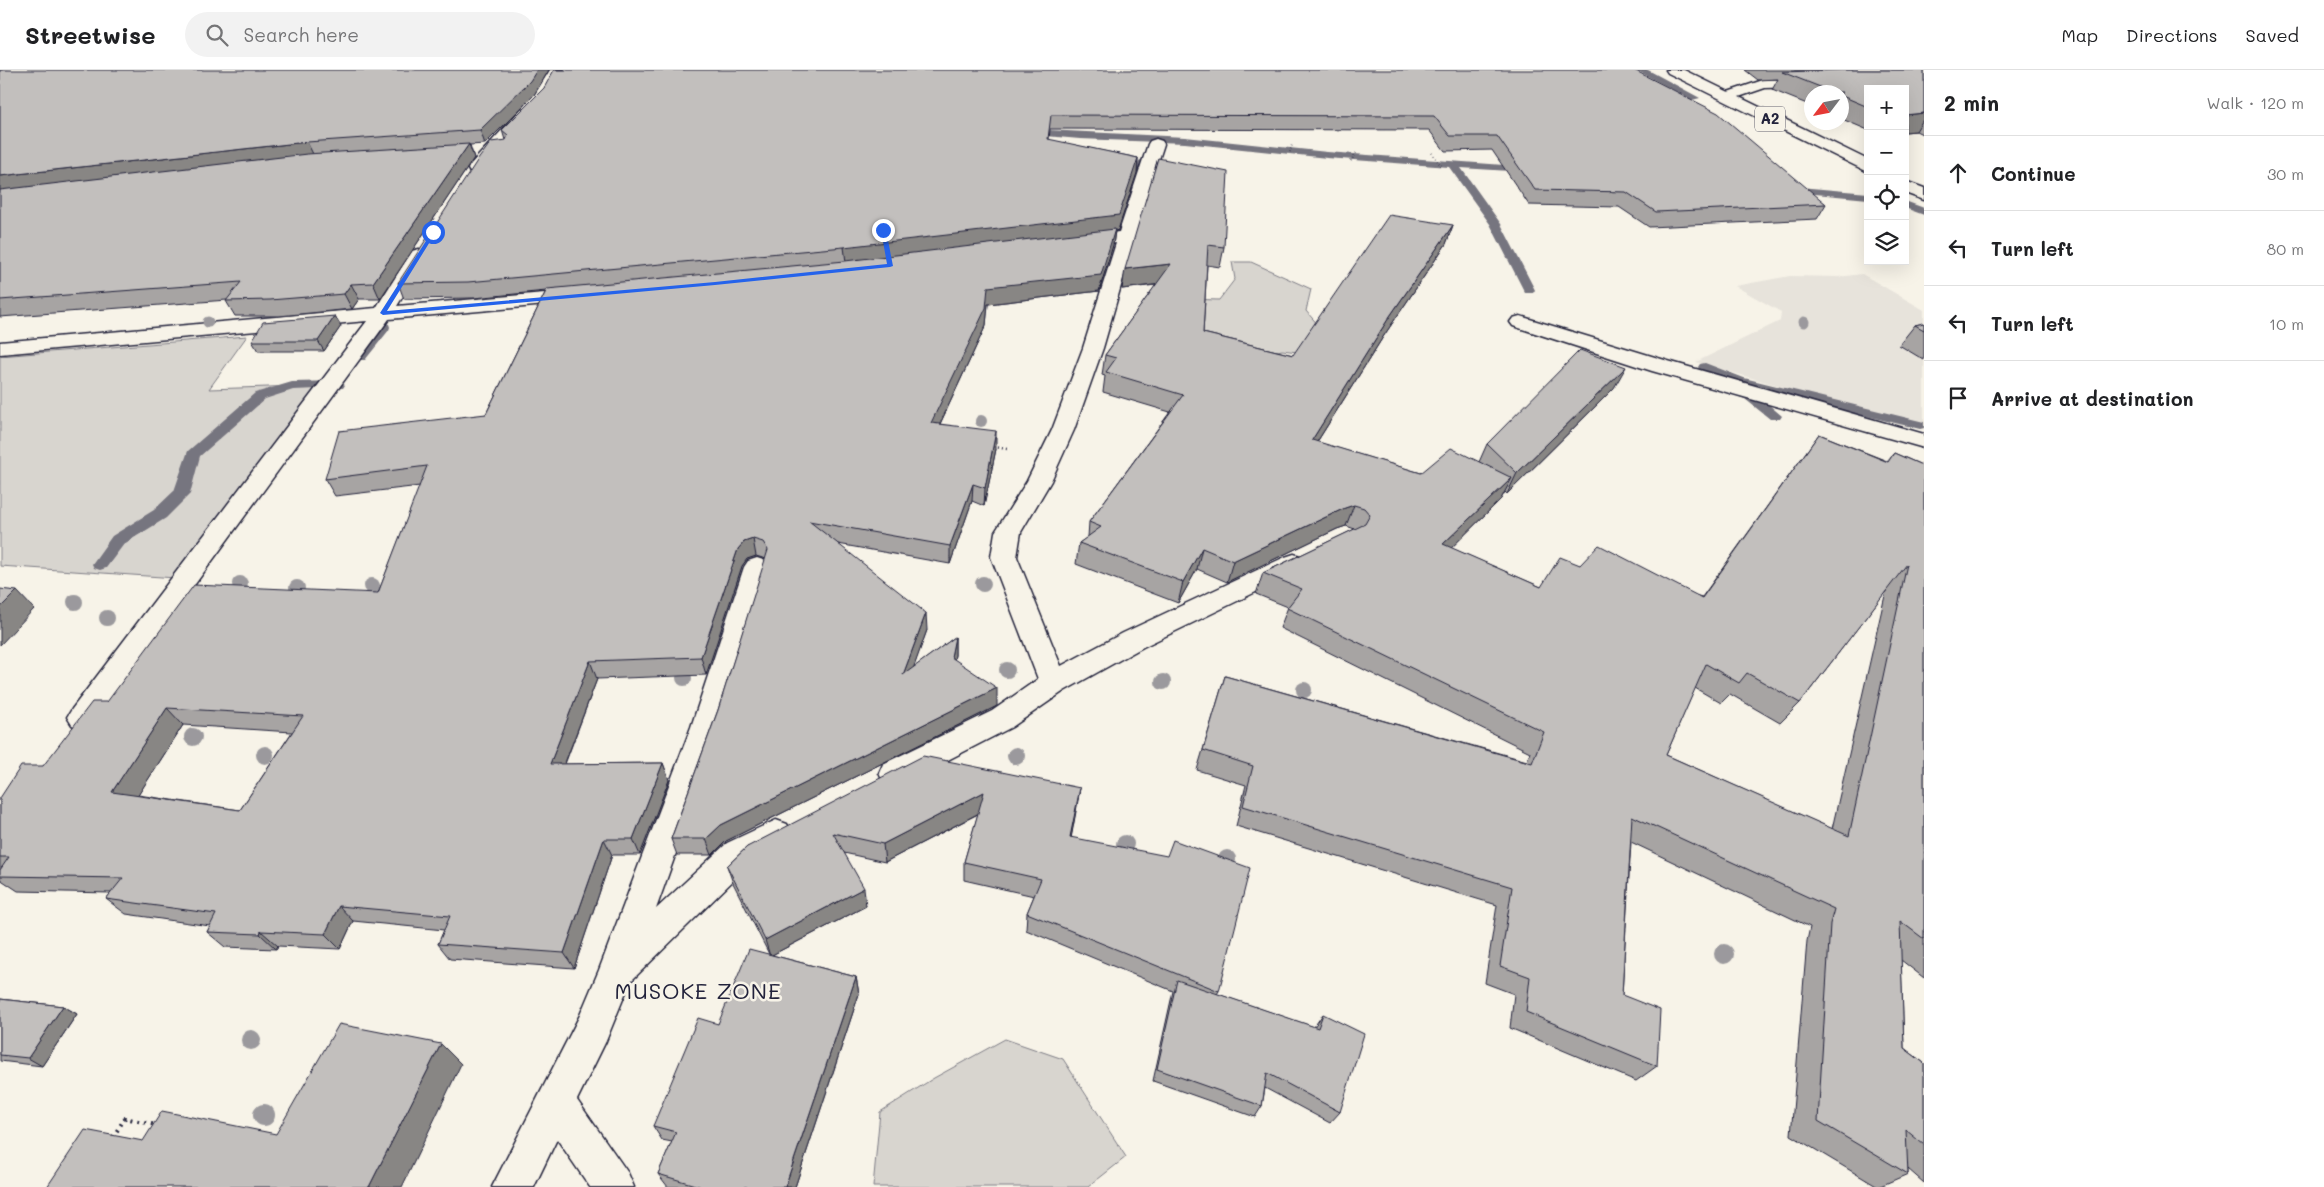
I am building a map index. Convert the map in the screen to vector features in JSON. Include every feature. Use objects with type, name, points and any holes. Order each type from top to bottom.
[{"type":"street","points":[[463,188],[488,151],[544,94],[557,70]]},
{"type":"street","name":"A2","points":[[1673,70],[1864,165]]},
{"type":"street","points":[[1727,97],[1762,84],[1824,82]]},
{"type":"street","points":[[1054,683],[1004,557],[1008,532],[1052,455],[1093,348],[1137,199],[1156,144]]},
{"type":"street","points":[[1909,188],[1924,195]]},
{"type":"street","points":[[1062,244],[1127,236]]},
{"type":"street","points":[[82,717],[383,313],[428,240]]},
{"type":"street","points":[[0,348],[599,294]]},
{"type":"street","points":[[1520,322],[1660,366],[1924,441]]},
{"type":"street","points":[[870,786],[1002,719],[1054,683],[1133,640],[1320,550]]},
{"type":"street","points":[[512,1187],[593,1028],[617,970],[706,727],[757,568]]},
{"type":"street","points":[[617,970],[739,853],[800,821]]},
{"type":"street","points":[[556,1103],[614,1187]]},
{"type":"path","points":[[1290,152],[1292,145]]},
{"type":"path","points":[[1351,161],[1356,153]]},
{"type":"path","points":[[1432,154],[1442,167]]},
{"type":"path","points":[[993,447],[1052,455]]},
{"type":"path","points":[[111,1141],[125,1118],[161,1126]]},
{"type":"shaded area","points":[[1232,262],[1251,262],[1311,289],[1306,311],[1326,334],[1313,354],[1282,350],[1247,357],[1144,307],[1146,298],[1219,300],[1235,279]]},
{"type":"shaded area","points":[[1862,274],[1924,310],[1924,428],[1696,362],[1780,321],[1781,312],[1735,286],[1790,276],[1838,277]]},
{"type":"shaded area","points":[[247,336],[209,389],[328,385],[176,578],[0,566],[0,356]]},
{"type":"shaded area","points":[[1005,1039],[1063,1059],[1126,1157],[1088,1187],[873,1187],[880,1112],[934,1078]]},
{"type":"building","points":[[0,70],[537,70],[530,81],[480,130],[307,142],[0,176]]},
{"type":"building","points":[[554,70],[1634,70],[1718,113],[1826,204],[1656,212],[1626,192],[1535,190],[1497,136],[1450,136],[1434,116],[1051,115],[1048,139],[1138,158],[1119,215],[844,247],[468,282],[398,283],[477,161],[491,142],[506,140],[508,135],[502,130],[544,88]]},
{"type":"building","points":[[1924,70],[1924,113],[1909,115],[1909,85],[1864,85],[1864,105],[1849,99],[1849,85],[1815,85],[1782,72]]},
{"type":"building","points":[[469,144],[373,283],[351,284],[344,294],[270,300],[226,301],[241,282],[0,300],[0,190],[307,154]]},
{"type":"building","points":[[1158,158],[1228,172],[1224,247],[1208,245],[1203,333],[1293,355],[1389,215],[1453,225],[1390,316],[1312,440],[1421,473],[1451,448],[1512,478],[1443,544],[1541,587],[1560,557],[1580,565],[1599,545],[1702,598],[1819,434],[1888,462],[1894,453],[1924,466],[1924,939],[1900,921],[1904,1048],[1924,1063],[1924,1145],[1906,1130],[1908,1174],[1818,1121],[1830,924],[1834,909],[1632,816],[1622,995],[1660,1010],[1657,1066],[1526,1012],[1530,977],[1500,966],[1512,887],[1243,806],[1253,766],[1203,750],[1225,676],[1532,763],[1544,732],[1287,608],[1302,589],[1263,573],[1365,524],[1370,515],[1364,508],[1354,505],[1345,508],[1233,561],[1202,548],[1183,582],[1079,543],[1101,527],[1089,522],[1183,395],[1106,372],[1116,358],[1105,355],[1171,264],[1125,269]],"holes":[[[1907,564],[1849,836],[1666,755],[1706,664],[1739,683],[1747,673],[1800,703]]]},
{"type":"building","points":[[1115,229],[1101,275],[988,287],[986,308],[931,423],[996,431],[985,488],[973,484],[950,546],[809,521],[926,613],[903,675],[955,637],[951,657],[997,688],[721,825],[706,839],[671,839],[718,710],[768,550],[763,542],[753,539],[744,542],[738,549],[701,657],[590,661],[550,764],[663,763],[633,839],[604,839],[564,953],[438,944],[450,916],[339,906],[325,934],[261,931],[260,934],[207,932],[216,914],[106,899],[123,878],[0,876],[0,870],[9,857],[0,857],[0,798],[21,766],[43,766],[92,702],[107,702],[194,585],[378,593],[427,466],[325,479],[339,431],[486,414],[547,289],[845,261]],"holes":[[[167,708],[303,716],[240,810],[112,792]]]},
{"type":"building","points":[[335,316],[318,341],[252,341],[263,322]]},
{"type":"building","points":[[1924,323],[1924,330],[1915,325]]},
{"type":"building","points":[[1580,350],[1626,367],[1517,473],[1487,444]]},
{"type":"building","points":[[0,589],[17,591],[0,608]]},
{"type":"building","points":[[923,756],[1080,788],[1070,837],[1167,856],[1173,840],[1250,868],[1219,991],[1027,913],[1041,879],[964,862],[984,792],[883,844],[833,833],[864,888],[765,940],[727,866],[747,847]]},
{"type":"building","points":[[749,949],[856,977],[785,1187],[702,1187],[658,1174],[676,1132],[653,1126],[698,1018],[718,1024]]},
{"type":"building","points":[[1177,980],[1318,1028],[1323,1014],[1364,1034],[1340,1112],[1267,1073],[1262,1106],[1157,1069]]},
{"type":"building","points":[[0,999],[63,1006],[28,1058],[0,1055]]},
{"type":"building","points":[[339,1024],[441,1044],[369,1187],[47,1187],[85,1130],[143,1141],[162,1111],[276,1134]]},
{"type":"waterway","points":[[1641,70],[1695,98]]},
{"type":"waterway","points":[[1027,132],[1185,140],[1327,155],[1527,169]]},
{"type":"waterway","points":[[1125,227],[1126,206],[1144,161]]},
{"type":"waterway","points":[[1453,165],[1496,224],[1529,290]]},
{"type":"waterway","points":[[1788,189],[1864,196]]},
{"type":"waterway","points":[[1909,206],[1924,212]]},
{"type":"waterway","points":[[360,357],[384,327]]},
{"type":"waterway","points":[[1705,367],[1739,381],[1920,425]]},
{"type":"waterway","points":[[100,564],[118,540],[160,514],[185,490],[182,491],[193,454],[260,396],[292,386],[338,385]]},
{"type":"waterway","points":[[1736,391],[1750,396],[1775,416]]},
{"type":"district","name":"MUSOKE ZONE","points":[[698,991]]},
{"type":"route","points":[[433,232],[383,313],[715,284],[890,266],[883,230]]}]
